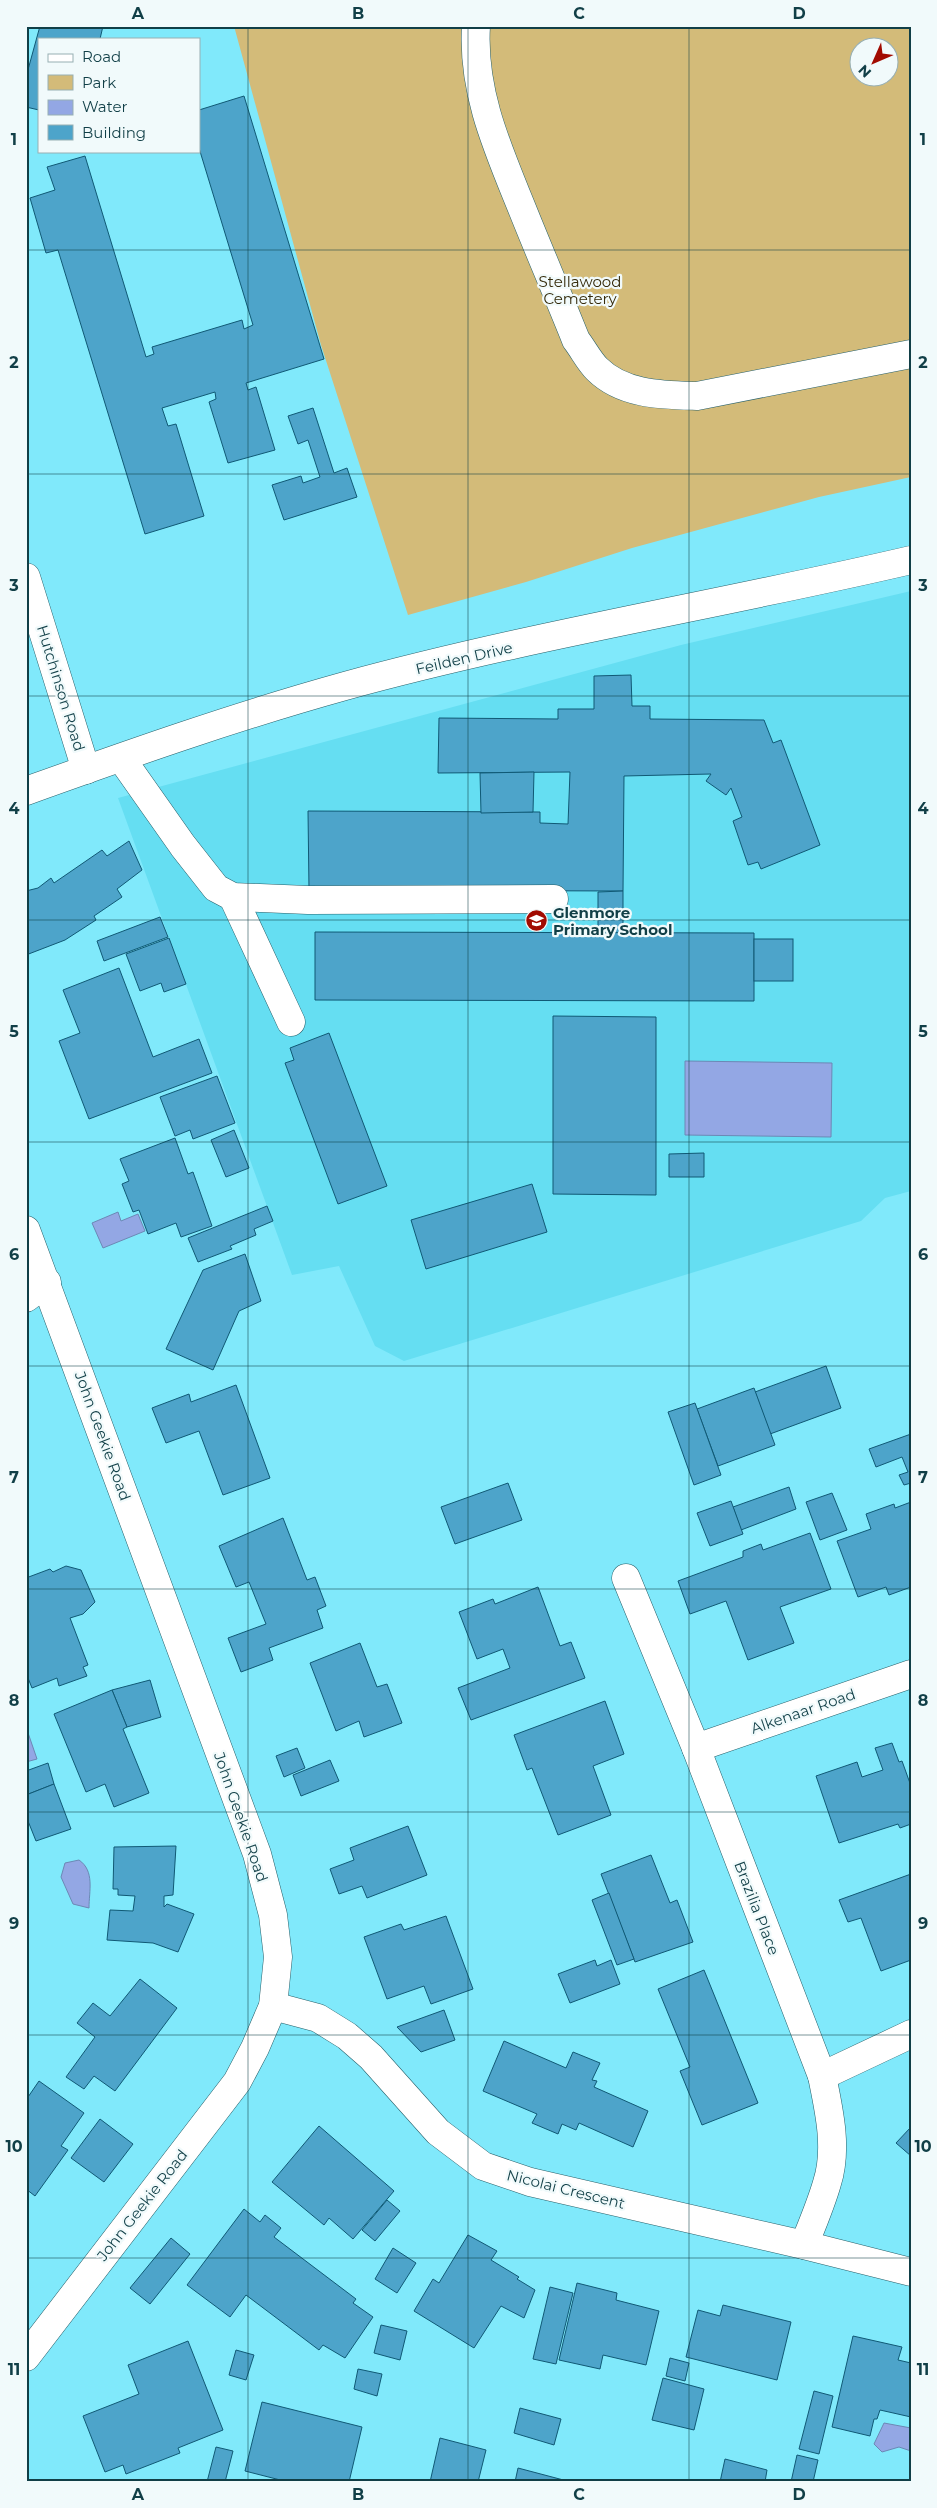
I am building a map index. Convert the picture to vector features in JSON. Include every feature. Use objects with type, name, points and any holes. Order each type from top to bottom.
[{"type":"street","points":[[476,26],[474,50],[480,94],[492,136],[576,340],[598,369],[617,382],[639,392],[665,396],[697,396],[911,354]]},
{"type":"street","name":"Feilden Drive","points":[[26,791],[249,714],[450,660],[911,560]]},
{"type":"street","name":"Hutchinson Road","points":[[26,577],[86,770]]},
{"type":"street","points":[[121,758],[183,846],[216,888],[233,897],[308,900],[554,899]]},
{"type":"street","points":[[233,897],[291,1022]]},
{"type":"street","name":"John Geekie Road","points":[[26,1230],[36,1290],[256,1854],[273,1915],[278,1957],[273,2006],[237,2082],[26,2357]]},
{"type":"street","name":"Brazilia Place","points":[[626,1578],[696,1748],[822,2076],[832,2121],[832,2156],[828,2182],[804,2245]]},
{"type":"street","name":"Alkenaar Road","points":[[696,1748],[911,1674]]},
{"type":"street","name":"Nicolai Crescent","points":[[273,2006],[318,2018],[347,2036],[371,2057],[438,2132],[483,2166],[530,2182],[804,2245],[911,2272]]},
{"type":"street","points":[[822,2076],[911,2034]]},
{"type":"shaded area","name":"Glenmore Primary School","points":[[911,591],[911,1191],[885,1198],[861,1221],[404,1361],[375,1346],[339,1266],[292,1275],[118,798],[681,645]]},
{"type":"green space","name":"Stellawood Cemetery","points":[[234,26],[911,26],[911,477],[819,497],[632,548],[526,582],[408,615],[321,345]]},
{"type":"water","points":[[685,1061],[832,1063],[831,1137],[685,1135]]},
{"type":"water","points":[[118,1212],[121,1221],[138,1214],[145,1231],[103,1248],[92,1223]]},
{"type":"water","points":[[26,1727],[37,1759],[26,1762]]},
{"type":"water","points":[[79,1860],[84,1865],[89,1876],[89,1908],[73,1904],[61,1877],[65,1863]]},
{"type":"water","points":[[884,2423],[911,2428],[911,2451],[899,2447],[882,2452],[874,2444]]},
{"type":"building","points":[[40,26],[103,26],[100,38],[38,38],[38,110],[26,107],[26,77]]},
{"type":"building","points":[[244,96],[324,359],[246,383],[248,390],[256,387],[275,450],[228,463],[209,402],[216,399],[215,392],[162,408],[168,426],[176,424],[204,516],[145,534],[58,250],[46,253],[30,198],[55,190],[47,167],[85,156],[146,357],[154,354],[152,347],[242,320],[244,329],[253,325],[200,151],[200,110]]},
{"type":"building","points":[[313,408],[334,473],[347,468],[357,497],[284,520],[272,485],[301,476],[303,483],[320,477],[308,440],[298,444],[288,416]]},
{"type":"building","points":[[631,675],[632,706],[650,706],[650,719],[764,720],[773,743],[781,740],[820,845],[761,869],[758,862],[748,865],[733,821],[742,817],[731,788],[726,795],[706,781],[711,774],[624,776],[623,891],[309,890],[308,811],[540,812],[540,823],[568,824],[570,772],[438,773],[439,718],[558,719],[558,709],[594,709],[594,676]]},
{"type":"building","points":[[534,772],[533,812],[481,813],[480,773]]},
{"type":"building","points":[[129,841],[142,870],[117,889],[122,897],[94,916],[96,920],[65,940],[26,955],[26,891],[38,888],[51,878],[54,883],[102,850],[107,856]]},
{"type":"building","points":[[623,891],[623,933],[598,933],[598,892]]},
{"type":"building","points":[[160,917],[168,937],[104,961],[97,941]]},
{"type":"building","points":[[315,932],[754,933],[754,1001],[315,1000]]},
{"type":"building","points":[[169,938],[186,984],[164,992],[161,983],[140,991],[126,954]]},
{"type":"building","points":[[754,939],[793,939],[793,981],[754,981]]},
{"type":"building","points":[[119,968],[153,1057],[199,1039],[212,1073],[89,1119],[59,1041],[80,1033],[63,990]]},
{"type":"building","points":[[553,1016],[656,1017],[656,1195],[553,1194]]},
{"type":"building","points":[[329,1033],[387,1186],[338,1204],[285,1063],[294,1060],[290,1048]]},
{"type":"building","points":[[217,1076],[235,1123],[193,1139],[190,1130],[175,1136],[160,1097]]},
{"type":"building","points":[[234,1130],[249,1168],[226,1177],[211,1140]]},
{"type":"building","points":[[175,1138],[188,1174],[193,1172],[212,1226],[181,1237],[176,1223],[148,1234],[139,1210],[133,1212],[122,1184],[129,1181],[120,1159]]},
{"type":"building","points":[[704,1153],[704,1177],[669,1177],[669,1154]]},
{"type":"building","points":[[532,1184],[547,1232],[426,1269],[411,1220]]},
{"type":"building","points":[[267,1206],[273,1221],[254,1229],[256,1235],[230,1246],[232,1249],[198,1262],[188,1238]]},
{"type":"building","points":[[245,1254],[261,1301],[239,1311],[213,1370],[166,1349],[203,1270]]},
{"type":"building","points":[[826,1366],[841,1408],[770,1434],[755,1392]]},
{"type":"building","points":[[236,1385],[270,1478],[223,1495],[199,1431],[166,1443],[152,1408],[189,1394],[191,1402]]},
{"type":"building","points":[[754,1388],[775,1445],[718,1466],[697,1409]]},
{"type":"building","points":[[695,1403],[721,1475],[694,1485],[668,1412]]},
{"type":"building","points":[[911,1434],[911,1483],[904,1485],[899,1475],[908,1472],[902,1457],[876,1467],[869,1449]]},
{"type":"building","points":[[508,1483],[522,1520],[455,1544],[441,1507]]},
{"type":"building","points":[[789,1487],[796,1509],[741,1530],[733,1507]]},
{"type":"building","points":[[832,1493],[847,1530],[820,1540],[806,1502]]},
{"type":"building","points":[[731,1501],[743,1534],[710,1546],[697,1513]]},
{"type":"building","points":[[911,1502],[911,1587],[889,1595],[886,1587],[858,1597],[837,1541],[871,1529],[866,1514],[894,1504],[895,1508]]},
{"type":"building","points":[[283,1518],[307,1580],[315,1577],[326,1606],[317,1610],[323,1628],[269,1648],[273,1660],[241,1672],[228,1638],[266,1624],[249,1582],[236,1587],[219,1546]]},
{"type":"building","points":[[810,1533],[831,1589],[780,1607],[794,1643],[748,1660],[726,1601],[690,1614],[678,1581],[743,1557],[743,1551],[761,1544],[763,1550]]},
{"type":"building","points":[[66,1566],[81,1570],[95,1602],[83,1614],[70,1618],[88,1665],[83,1667],[87,1676],[59,1686],[57,1678],[32,1688],[26,1673],[26,1578],[50,1569],[53,1572]]},
{"type":"building","points":[[538,1587],[560,1646],[571,1642],[585,1678],[471,1720],[458,1688],[510,1668],[503,1649],[477,1659],[459,1612],[493,1599],[495,1604]]},
{"type":"building","points":[[360,1643],[377,1687],[387,1684],[402,1723],[364,1737],[359,1721],[336,1731],[310,1663]]},
{"type":"building","points":[[150,1680],[161,1717],[127,1727],[112,1690]]},
{"type":"building","points":[[112,1690],[127,1727],[123,1729],[149,1793],[114,1807],[105,1784],[86,1792],[54,1714]]},
{"type":"building","points":[[605,1701],[624,1754],[593,1766],[611,1815],[558,1835],[532,1768],[527,1770],[514,1735]]},
{"type":"building","points":[[892,1743],[899,1762],[902,1761],[911,1786],[911,1824],[900,1828],[898,1824],[839,1843],[816,1776],[857,1762],[862,1777],[883,1770],[875,1748]]},
{"type":"building","points":[[297,1748],[305,1768],[284,1777],[276,1756]]},
{"type":"building","points":[[330,1760],[339,1781],[301,1796],[293,1775]]},
{"type":"building","points":[[48,1763],[54,1784],[26,1795],[26,1771]]},
{"type":"building","points":[[54,1784],[71,1829],[36,1841],[26,1816],[26,1795]]},
{"type":"building","points":[[408,1826],[427,1875],[367,1898],[362,1886],[339,1894],[330,1869],[354,1860],[350,1848]]},
{"type":"building","points":[[176,1846],[173,1895],[164,1896],[164,1907],[167,1904],[194,1914],[178,1952],[153,1943],[107,1940],[110,1910],[133,1911],[135,1896],[118,1895],[118,1889],[113,1889],[114,1847]]},
{"type":"building","points":[[651,1855],[670,1903],[677,1900],[693,1942],[635,1962],[601,1874]]},
{"type":"building","points":[[911,1874],[911,1960],[881,1971],[861,1918],[848,1922],[839,1900]]},
{"type":"building","points":[[609,1893],[634,1959],[617,1965],[592,1900]]},
{"type":"building","points":[[446,1916],[473,1989],[431,2004],[424,1986],[387,1999],[364,1937],[401,1924],[404,1930]]},
{"type":"building","points":[[595,1960],[597,1966],[611,1960],[620,1984],[570,2003],[558,1974]]},
{"type":"building","points":[[704,1970],[758,2103],[702,2125],[680,2071],[690,2067],[658,1989]]},
{"type":"building","points":[[140,1979],[177,2008],[115,2091],[94,2076],[84,2089],[66,2077],[95,2037],[77,2023],[93,2003],[110,2016]]},
{"type":"building","points":[[444,2010],[455,2040],[421,2052],[397,2027]]},
{"type":"building","points":[[504,2041],[566,2068],[573,2052],[600,2063],[592,2080],[597,2081],[594,2087],[648,2111],[633,2147],[579,2123],[576,2130],[562,2124],[558,2134],[532,2123],[537,2114],[483,2091]]},
{"type":"building","points":[[39,2081],[84,2113],[61,2146],[68,2150],[35,2196],[26,2189],[26,2100]]},
{"type":"building","points":[[100,2119],[133,2144],[104,2182],[71,2158]]},
{"type":"building","points":[[319,2126],[394,2191],[353,2239],[329,2218],[324,2225],[272,2182]]},
{"type":"building","points":[[911,2127],[911,2156],[896,2143]]},
{"type":"building","points":[[387,2200],[400,2211],[375,2241],[362,2230]]},
{"type":"building","points":[[244,2209],[260,2222],[265,2215],[281,2228],[274,2237],[356,2299],[353,2303],[373,2317],[345,2358],[323,2345],[319,2350],[246,2295],[230,2317],[187,2285]]},
{"type":"building","points":[[468,2235],[497,2251],[491,2260],[519,2277],[517,2279],[535,2290],[524,2318],[501,2306],[474,2348],[414,2311],[433,2279],[439,2283]]},
{"type":"building","points":[[171,2238],[190,2254],[150,2304],[130,2288]]},
{"type":"building","points":[[393,2248],[416,2263],[397,2293],[375,2279]]},
{"type":"building","points":[[577,2283],[617,2293],[616,2300],[659,2311],[646,2365],[603,2355],[600,2369],[559,2360]]},
{"type":"building","points":[[550,2287],[573,2293],[556,2364],[533,2359]]},
{"type":"building","points":[[723,2305],[791,2322],[777,2380],[686,2357],[698,2310],[720,2316]]},
{"type":"building","points":[[381,2325],[407,2331],[400,2360],[374,2353]]},
{"type":"building","points":[[853,2336],[902,2347],[898,2360],[911,2363],[911,2417],[880,2410],[877,2419],[874,2419],[870,2436],[832,2427]]},
{"type":"building","points":[[188,2341],[223,2430],[178,2448],[180,2453],[126,2474],[123,2465],[105,2472],[83,2416],[139,2394],[128,2365]]},
{"type":"building","points":[[236,2350],[254,2355],[246,2380],[229,2375]]},
{"type":"building","points":[[670,2358],[689,2363],[685,2381],[666,2376]]},
{"type":"building","points":[[358,2369],[382,2374],[377,2396],[354,2389]]},
{"type":"building","points":[[663,2378],[704,2389],[694,2430],[652,2420]]},
{"type":"building","points":[[814,2391],[833,2396],[819,2454],[799,2449]]},
{"type":"building","points":[[262,2402],[362,2427],[349,2482],[288,2482],[245,2471]]},
{"type":"building","points":[[520,2408],[561,2419],[554,2445],[514,2433]]},
{"type":"building","points":[[440,2438],[486,2450],[478,2482],[430,2482]]},
{"type":"building","points":[[216,2447],[233,2451],[225,2482],[207,2482]]},
{"type":"building","points":[[797,2455],[818,2460],[813,2482],[791,2482]]},
{"type":"building","points":[[725,2459],[767,2470],[765,2482],[720,2482]]},
{"type":"building","points":[[518,2468],[571,2482],[515,2482]]},
{"type":"place","name":"Glenmore Primary School","points":[[537,921]]}]
